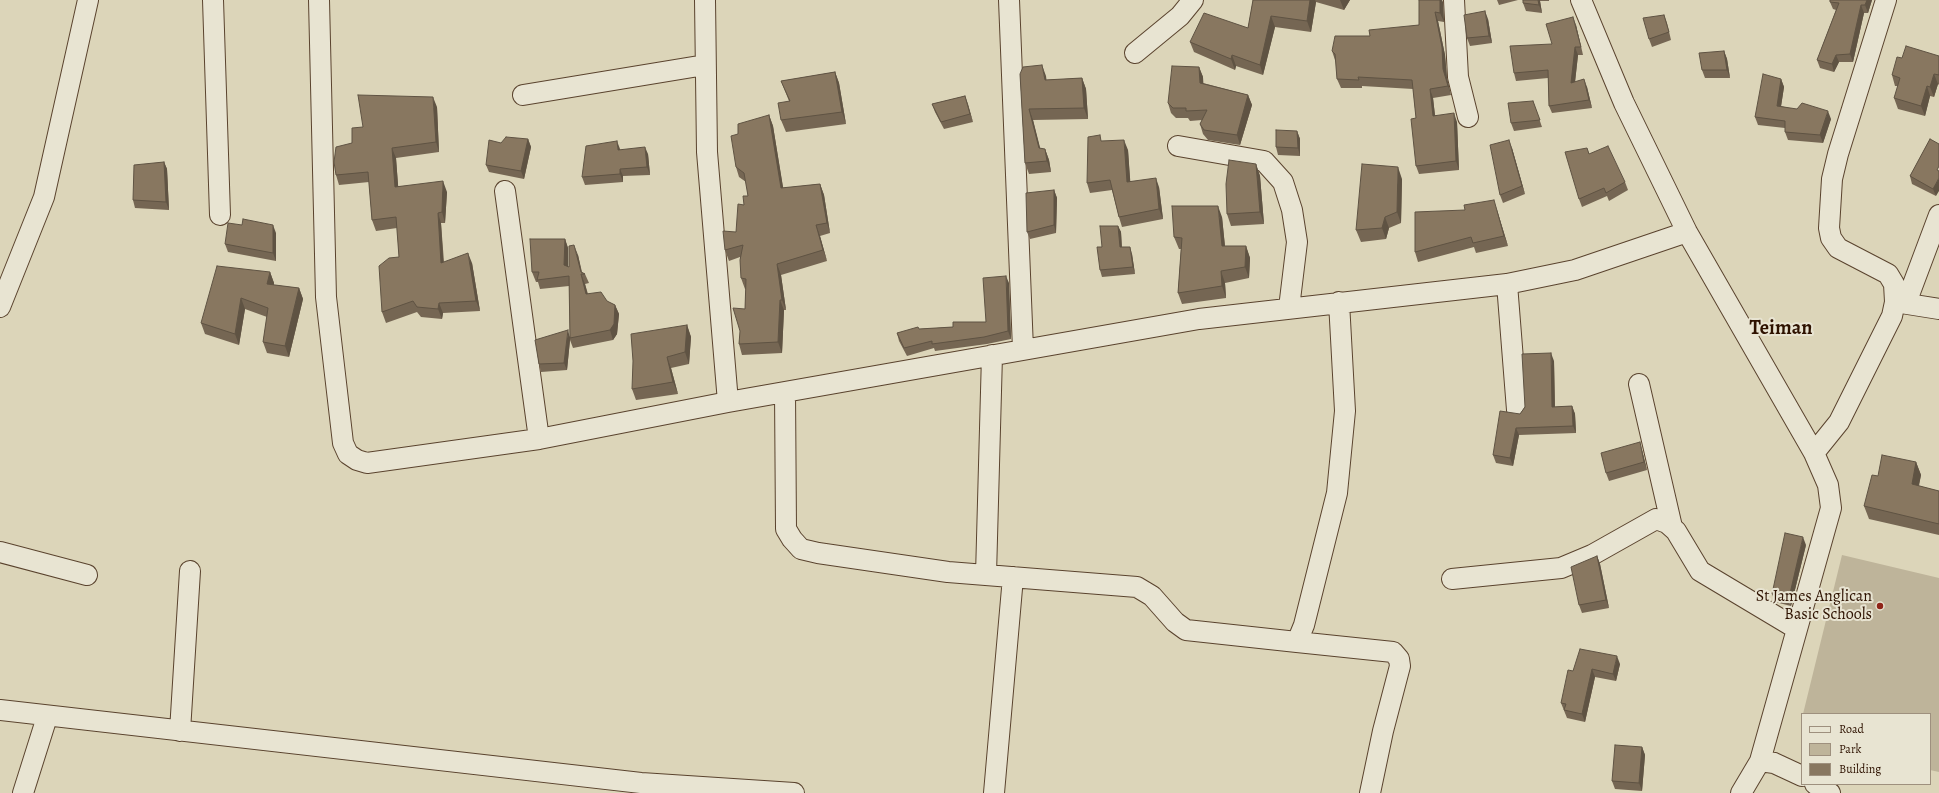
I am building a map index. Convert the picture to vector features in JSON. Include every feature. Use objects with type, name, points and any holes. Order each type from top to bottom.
[{"type":"street","points":[[0,307],[44,197],[88,0]]},
{"type":"street","points":[[213,0],[220,215]]},
{"type":"street","points":[[319,0],[326,297],[342,443],[348,454],[357,460],[367,463],[539,439],[728,402],[1199,319],[1507,284],[1575,270],[1687,232]]},
{"type":"street","points":[[705,0],[707,152],[728,402]]},
{"type":"street","points":[[1009,0],[1023,349]]},
{"type":"street","points":[[1135,53],[1180,16],[1193,0]]},
{"type":"street","points":[[1454,0],[1458,77],[1468,117]]},
{"type":"street","points":[[1581,0],[1624,103],[1687,232],[1814,453],[1828,485],[1831,508],[1760,761],[1741,793]]},
{"type":"street","points":[[1886,0],[1838,154],[1832,180],[1829,228],[1831,238],[1838,248],[1888,274],[1894,284],[1901,302]]},
{"type":"street","points":[[523,96],[705,65]]},
{"type":"street","points":[[1178,146],[1264,161],[1283,182],[1292,210],[1297,242],[1289,308]]},
{"type":"street","points":[[505,191],[539,439]]},
{"type":"street","points":[[1814,453],[1839,422],[1892,316],[1901,302],[1939,215]]},
{"type":"street","points":[[1507,284],[1517,410]]},
{"type":"street","points":[[1297,642],[1304,625],[1337,493],[1345,411],[1339,302]]},
{"type":"street","points":[[1901,302],[1939,309]]},
{"type":"street","points":[[986,575],[992,355]]},
{"type":"street","points":[[1639,384],[1672,527]]},
{"type":"street","points":[[785,392],[786,529],[801,549],[818,553],[933,570],[1137,588],[1152,596],[1175,622],[1186,630],[1393,652],[1399,659],[1400,666],[1383,731],[1370,793]]},
{"type":"street","points":[[1452,579],[1561,568],[1592,555],[1656,519],[1672,527],[1676,531],[1700,571],[1797,629]]},
{"type":"street","points":[[0,552],[87,575]]},
{"type":"street","points":[[180,731],[190,571]]},
{"type":"street","points":[[994,793],[1013,577]]},
{"type":"street","points":[[0,710],[47,717],[641,783],[794,793]]},
{"type":"street","points":[[23,793],[47,717]]},
{"type":"street","points":[[1760,761],[1774,763],[1801,776]]},
{"type":"street","points":[[1817,785],[1830,793]]},
{"type":"green space","name":"St James Anglican Basic Schools","points":[[1842,555],[1939,578],[1939,772],[1931,770],[1931,713],[1803,713]]},
{"type":"building","points":[[1253,0],[1310,0],[1307,21],[1271,16],[1260,65],[1232,55],[1231,59],[1190,42],[1204,13],[1248,28]]},
{"type":"building","points":[[1419,0],[1440,0],[1440,13],[1435,12],[1442,47],[1443,69],[1448,86],[1430,89],[1433,116],[1454,113],[1456,161],[1416,166],[1411,119],[1416,118],[1412,80],[1358,77],[1359,80],[1337,79],[1335,54],[1332,51],[1335,36],[1370,36],[1369,30],[1419,25]]},
{"type":"building","points":[[1523,0],[1538,0],[1539,5],[1523,3]]},
{"type":"building","points":[[1830,0],[1867,0],[1865,5],[1861,5],[1850,54],[1836,55],[1832,64],[1817,60],[1839,3],[1830,2]]},
{"type":"building","points":[[1485,11],[1489,36],[1467,38],[1464,15]]},
{"type":"building","points":[[1664,15],[1669,32],[1649,39],[1643,18]]},
{"type":"building","points":[[1573,17],[1581,47],[1575,47],[1571,83],[1584,79],[1589,100],[1549,106],[1548,70],[1514,73],[1510,46],[1552,44],[1546,24]]},
{"type":"building","points":[[1906,46],[1939,56],[1939,75],[1934,74],[1930,87],[1927,86],[1921,106],[1894,98],[1900,78],[1892,75],[1897,57],[1902,58]]},
{"type":"building","points":[[1724,51],[1727,70],[1702,70],[1699,53]]},
{"type":"building","points":[[1042,65],[1045,80],[1082,78],[1084,108],[1029,109],[1039,148],[1045,149],[1047,161],[1025,163],[1020,74],[1023,67]]},
{"type":"building","points":[[1172,66],[1199,67],[1200,83],[1248,95],[1237,135],[1204,130],[1200,124],[1207,110],[1186,111],[1186,108],[1173,108],[1168,103]]},
{"type":"building","points":[[835,72],[842,112],[781,120],[778,103],[790,101],[781,81]]},
{"type":"building","points":[[1763,74],[1781,79],[1777,106],[1797,109],[1802,103],[1828,111],[1820,135],[1785,132],[1785,121],[1755,117]]},
{"type":"building","points":[[358,95],[433,97],[436,142],[392,148],[395,187],[443,181],[442,212],[438,213],[441,263],[468,253],[476,301],[439,303],[438,309],[417,307],[413,301],[382,312],[379,266],[389,258],[399,257],[396,217],[372,220],[368,172],[336,175],[334,162],[336,147],[352,143],[352,128],[363,127]]},
{"type":"building","points":[[965,96],[970,114],[941,122],[932,104]]},
{"type":"building","points":[[1533,101],[1540,120],[1511,123],[1508,103]]},
{"type":"building","points":[[769,115],[781,188],[820,184],[827,223],[816,225],[823,250],[777,264],[782,300],[780,300],[778,342],[739,344],[740,331],[733,308],[745,309],[746,279],[741,278],[740,260],[743,245],[725,250],[723,231],[736,232],[738,204],[744,205],[743,196],[748,196],[744,173],[736,167],[731,136],[738,134],[738,124]]},
{"type":"building","points":[[1276,130],[1297,131],[1298,148],[1276,147]]},
{"type":"building","points":[[1100,135],[1101,141],[1124,140],[1127,182],[1156,178],[1159,209],[1119,217],[1110,180],[1087,183],[1088,137]]},
{"type":"building","points":[[506,137],[528,139],[521,171],[486,165],[489,140],[501,143]]},
{"type":"building","points":[[1930,139],[1939,144],[1939,166],[1937,170],[1939,171],[1939,178],[1933,189],[1910,176]]},
{"type":"building","points":[[1509,140],[1522,186],[1500,195],[1490,145]]},
{"type":"building","points":[[617,141],[618,150],[645,147],[647,167],[620,169],[620,174],[582,177],[586,146]]},
{"type":"building","points":[[1608,146],[1625,182],[1606,193],[1604,188],[1579,199],[1565,152],[1587,148],[1589,154]]},
{"type":"building","points":[[1229,160],[1256,164],[1260,212],[1227,214],[1226,184]]},
{"type":"building","points":[[164,162],[166,202],[133,200],[134,165]]},
{"type":"building","points":[[1362,164],[1398,167],[1397,212],[1385,217],[1382,228],[1356,230]]},
{"type":"building","points":[[1054,190],[1054,225],[1027,232],[1026,193]]},
{"type":"building","points":[[1494,200],[1504,236],[1473,243],[1471,237],[1415,252],[1415,212],[1465,210],[1464,205]]},
{"type":"building","points":[[1172,206],[1218,206],[1222,246],[1246,246],[1245,267],[1221,271],[1222,286],[1178,293],[1182,238],[1174,237]]},
{"type":"building","points":[[243,219],[273,225],[273,253],[225,244],[228,223],[242,225]]},
{"type":"building","points":[[1100,226],[1118,226],[1120,247],[1130,247],[1133,267],[1100,270],[1097,247],[1102,247]]},
{"type":"building","points":[[530,239],[565,239],[564,265],[569,267],[569,246],[574,245],[581,272],[585,274],[581,274],[586,294],[601,292],[607,301],[615,305],[614,324],[610,330],[570,338],[569,276],[537,280],[539,272],[532,272]]},
{"type":"building","points":[[217,266],[270,272],[267,284],[299,288],[285,346],[263,342],[268,308],[241,298],[235,334],[201,323]]},
{"type":"building","points":[[1006,276],[1008,331],[984,337],[932,344],[932,341],[904,348],[897,333],[918,327],[919,329],[953,327],[953,322],[986,322],[983,278]]},
{"type":"building","points":[[687,325],[685,352],[667,357],[673,382],[632,389],[633,361],[631,334]]},
{"type":"building","points":[[568,330],[564,363],[539,364],[535,340]]},
{"type":"building","points":[[1551,353],[1552,407],[1572,406],[1573,426],[1516,428],[1510,458],[1493,455],[1500,411],[1520,414],[1525,407],[1522,354]]},
{"type":"building","points":[[1640,442],[1644,462],[1606,473],[1601,453]]},
{"type":"building","points":[[1882,455],[1916,462],[1912,484],[1939,491],[1939,524],[1864,506],[1872,475],[1878,476]]},
{"type":"building","points":[[1785,533],[1803,537],[1789,598],[1772,594]]},
{"type":"building","points":[[1597,556],[1606,600],[1579,605],[1571,567]]},
{"type":"building","points":[[1580,649],[1617,656],[1613,674],[1592,669],[1582,714],[1564,710],[1566,704],[1561,703],[1568,670],[1573,671]]},
{"type":"building","points":[[1615,745],[1642,747],[1639,783],[1612,781]]},
{"type":"place","name":"St James Anglican Basic Schools","points":[[1880,606]]},
{"type":"district","name":"Teiman","points":[[1781,329]]}]
